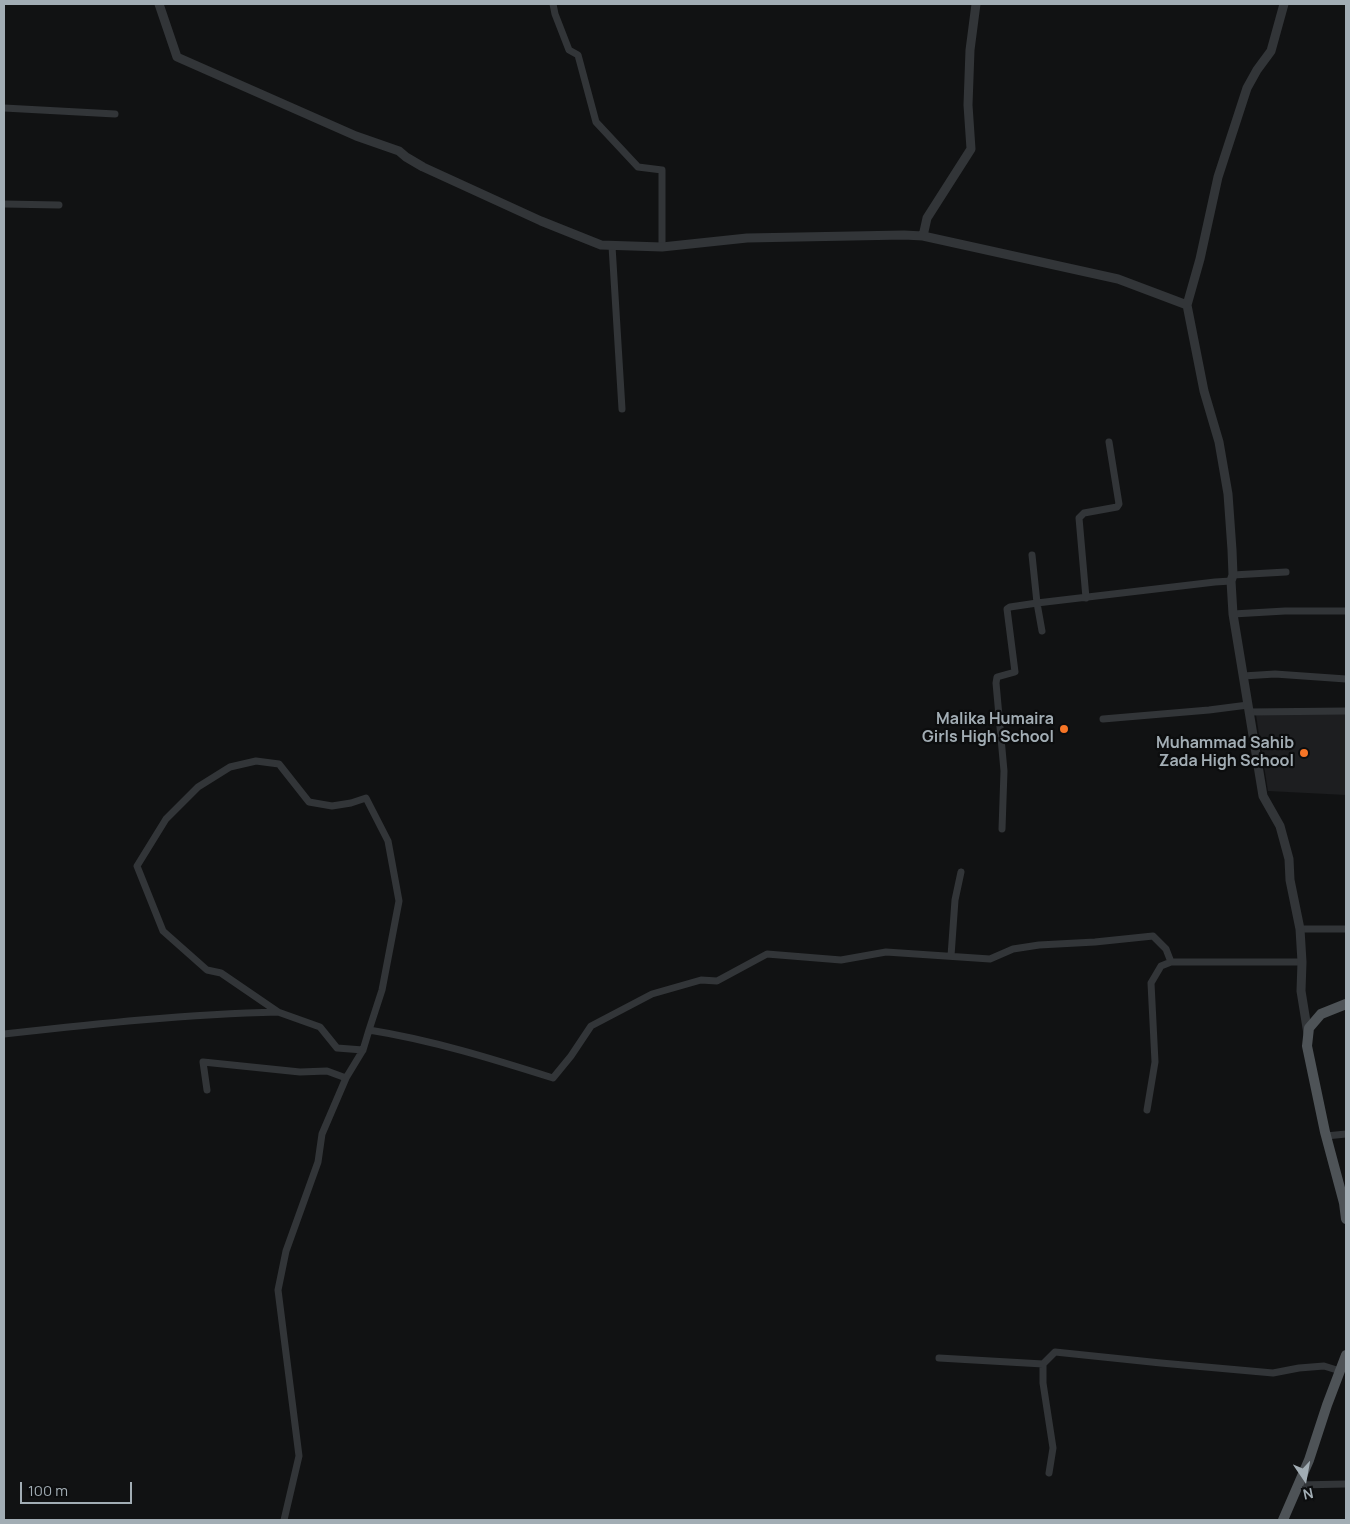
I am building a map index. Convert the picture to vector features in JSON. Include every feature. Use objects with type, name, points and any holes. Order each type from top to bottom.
[{"type":"main road","points":[[1346,1004],[1321,1014],[1309,1028],[1307,1046],[1326,1136],[1344,1203],[1346,1219]]},
{"type":"main road","points":[[1282,1520],[1309,1460],[1346,1354]]},
{"type":"street","points":[[159,4],[176,56],[356,136],[399,150],[406,157],[423,167],[541,222],[601,245],[662,247],[747,238],[923,236],[1118,279],[1187,305]]},
{"type":"street","points":[[553,4],[569,50],[578,55],[596,122],[638,167],[662,170],[662,247]]},
{"type":"street","points":[[923,236],[927,218],[971,149],[968,105],[970,50],[976,4]]},
{"type":"street","points":[[1284,4],[1271,51],[1247,88],[1218,176],[1200,259],[1187,305],[1204,391],[1219,442],[1228,494],[1233,614],[1264,796],[1280,826],[1286,850],[1300,929],[1301,991],[1308,1036]]},
{"type":"street","points":[[4,108],[115,114]]},
{"type":"street","points":[[4,204],[58,206]]},
{"type":"street","points":[[612,246],[622,409]]},
{"type":"street","points":[[1086,598],[1079,518],[1084,513],[1117,507],[1119,504],[1109,442]]},
{"type":"street","points":[[1032,554],[1042,631]]},
{"type":"street","points":[[1002,829],[1004,771],[996,677],[1015,672],[1007,609],[1037,603],[1286,572]]},
{"type":"street","points":[[1233,614],[1285,611],[1346,611]]},
{"type":"street","points":[[1243,676],[1275,674],[1346,679]]},
{"type":"street","points":[[1103,719],[1249,708],[1346,711]]},
{"type":"street","points":[[284,1520],[299,1456],[278,1290],[286,1251],[318,1162],[322,1134],[346,1078],[363,1050],[382,990],[399,901],[388,841],[366,798],[332,806],[309,802],[279,764],[256,761],[230,766],[198,787],[166,819],[137,866],[162,931],[207,970],[221,973],[278,1012],[320,1027],[337,1048],[363,1050]]},
{"type":"street","points":[[951,956],[955,900],[961,872]]},
{"type":"street","points":[[1300,929],[1346,929]]},
{"type":"street","points":[[369,1030],[402,1035],[496,1060],[553,1078],[571,1056],[591,1026],[652,994],[701,980],[717,980],[766,954],[841,960],[886,952],[990,960],[1013,949],[1039,944],[1095,942],[1153,936],[1166,949],[1171,962]]},
{"type":"street","points":[[1147,1110],[1156,1062],[1151,983],[1161,966],[1171,962],[1302,962]]},
{"type":"street","points":[[4,1034],[221,1013],[278,1012]]},
{"type":"street","points":[[207,1090],[203,1062],[300,1072],[327,1071],[346,1078]]},
{"type":"street","points":[[1326,1136],[1346,1134]]},
{"type":"street","points":[[1049,1473],[1053,1448],[1043,1383],[1043,1364],[1055,1352],[1272,1372],[1324,1366],[1340,1371]]},
{"type":"street","points":[[939,1358],[1043,1364]]},
{"type":"street","points":[[1298,1485],[1346,1484]]},
{"type":"shaded area","name":"Muhammad Sahib Zada High School","points":[[1346,709],[1346,795],[1268,791],[1256,715]]},
{"type":"place","name":"Malika Humaira Girls High School","points":[[1064,729]]},
{"type":"place","name":"Muhammad Sahib Zada High School","points":[[1304,753]]}]
